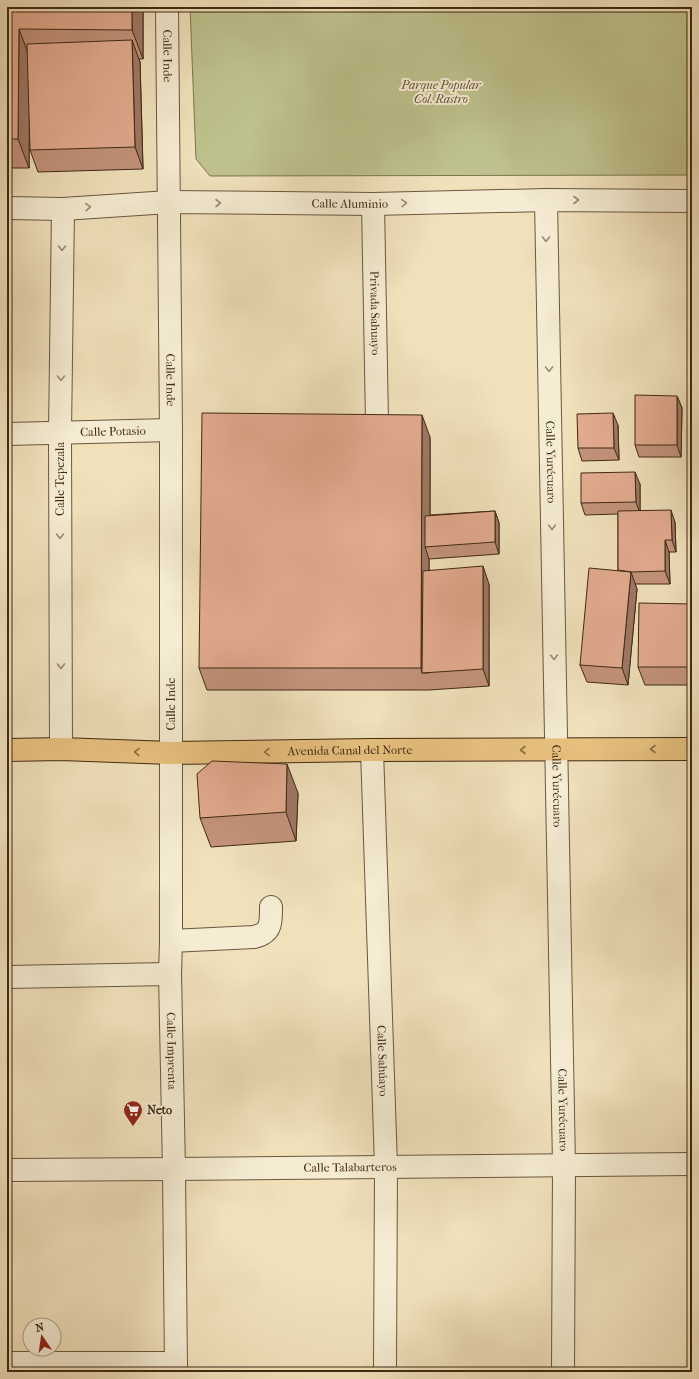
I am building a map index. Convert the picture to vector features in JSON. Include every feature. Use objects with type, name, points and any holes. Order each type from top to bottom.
[{"type":"main road","name":"Avenida Canal del Norte","points":[[7,750],[61,749],[171,753],[372,750],[692,749]]},
{"type":"street","name":"Calle Inde","points":[[167,7],[171,430],[171,753]]},
{"type":"street","name":"Calle Aluminio","points":[[7,208],[63,209],[169,202],[373,204],[546,200],[692,201]]},
{"type":"street","name":"Calle Yurécuaro","points":[[546,200],[564,1165],[563,1372]]},
{"type":"street","name":"Privada Sahuayo","points":[[373,204],[377,422]]},
{"type":"street","name":"Calle Tepezala","points":[[61,749],[60,432],[63,209]]},
{"type":"street","name":"Calle Potasio","points":[[7,434],[171,430]]},
{"type":"street","name":"Calle Sahúayo","points":[[372,750],[386,1166],[386,1372]]},
{"type":"street","name":"Calle Imprenta","points":[[171,753],[170,974],[176,1367]]},
{"type":"street","points":[[171,941],[261,936],[270,926],[271,907]]},
{"type":"street","points":[[7,977],[170,974]]},
{"type":"street","name":"Calle Talabarteros","points":[[7,1170],[174,1170],[386,1166],[689,1164]]},
{"type":"street","points":[[7,1363],[176,1367]]},
{"type":"green space","name":"Parque Popular Col. Rastro","points":[[190,7],[692,7],[692,175],[210,176],[196,159]]},
{"type":"building","points":[[7,7],[132,7],[132,30],[19,29],[18,139],[7,139]]},
{"type":"building","points":[[132,40],[135,147],[30,150],[27,44]]},
{"type":"building","points":[[635,395],[677,396],[677,445],[635,445]]},
{"type":"building","points":[[202,413],[422,415],[421,668],[199,668]]},
{"type":"building","points":[[613,413],[614,448],[578,448],[577,414]]},
{"type":"building","points":[[635,472],[636,502],[581,503],[581,473]]},
{"type":"building","points":[[671,510],[672,540],[665,540],[665,571],[631,572],[618,570],[618,511]]},
{"type":"building","points":[[495,511],[495,542],[425,547],[425,516]]},
{"type":"building","points":[[483,566],[483,669],[422,673],[423,571]]},
{"type":"building","points":[[589,568],[631,572],[622,668],[580,665]]},
{"type":"building","points":[[639,603],[692,604],[692,667],[638,667]]},
{"type":"building","points":[[212,761],[287,764],[286,812],[200,818],[197,774]]},
{"type":"place","name":"Neto","points":[[133,1127]]}]
